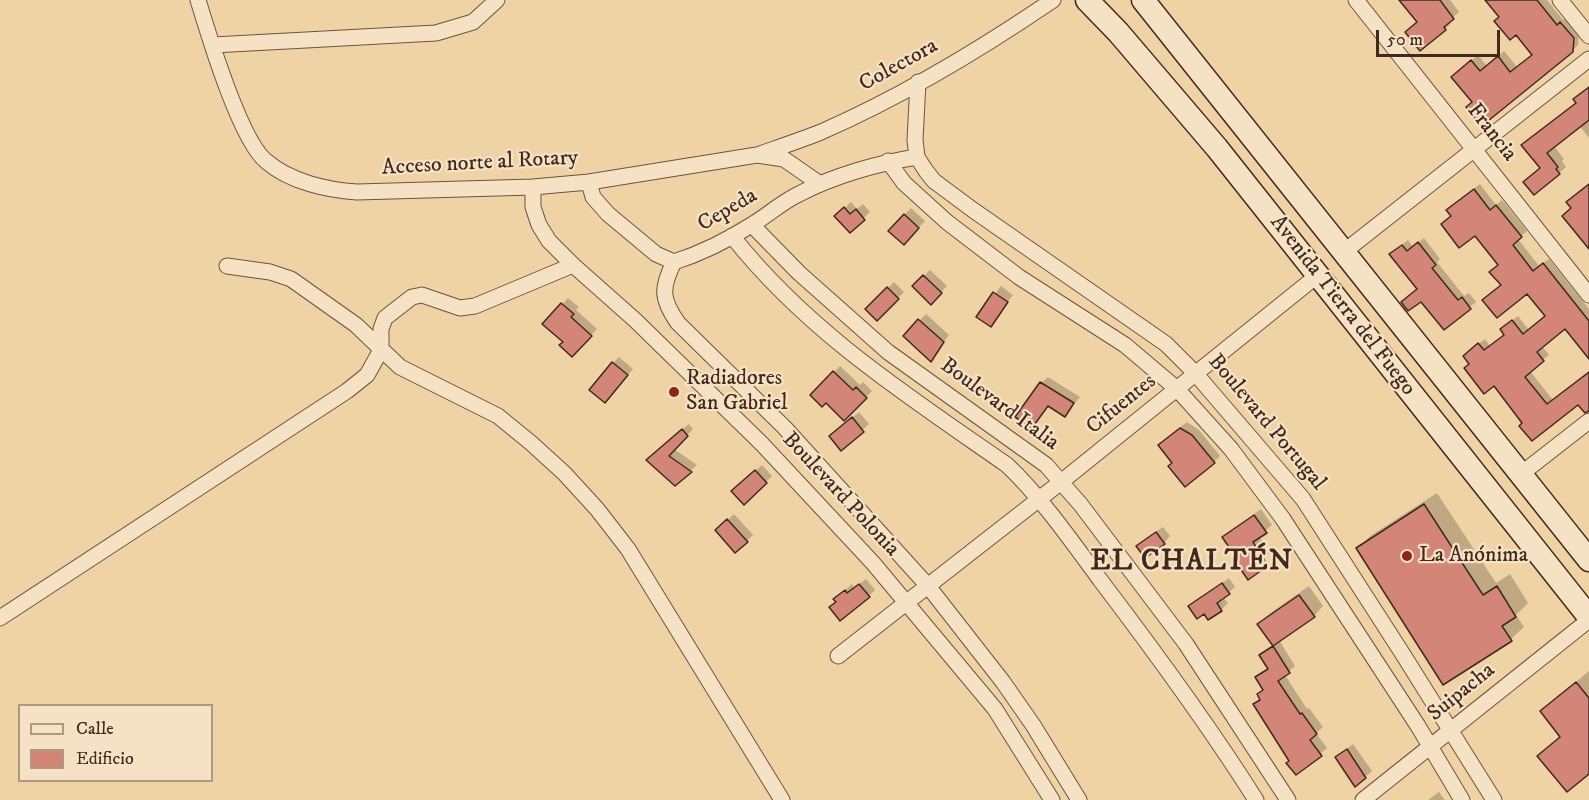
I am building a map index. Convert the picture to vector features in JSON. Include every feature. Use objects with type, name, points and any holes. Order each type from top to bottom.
[{"type":"street","name":"Acceso norte al Rotary","points":[[198,0],[252,145],[264,160],[277,169],[296,178],[335,190],[357,192],[533,187],[589,182],[757,155],[784,159],[820,184]]},
{"type":"street","points":[[213,45],[436,33],[473,22],[497,0]]},
{"type":"street","name":"Colectora","points":[[757,155],[819,132],[877,105],[1019,23],[1053,0]]},
{"type":"street","name":"Avenida Tierra del Fuego","points":[[1087,0],[1118,32],[1217,148],[1589,618]]},
{"type":"street","name":"Avenida Tierra del Fuego","points":[[1143,0],[1589,560]]},
{"type":"street","name":"Francia","points":[[1356,0],[1589,296]]},
{"type":"street","points":[[1560,0],[1589,36]]},
{"type":"street","points":[[1345,251],[1589,59]]},
{"type":"street","points":[[917,157],[915,140],[918,82]]},
{"type":"street","name":"Cepeda","points":[[674,262],[699,254],[752,225],[797,194],[820,184],[888,161],[917,157]]},
{"type":"street","name":"Boulevard Portugal","points":[[917,157],[934,181],[1040,258],[1166,344],[1195,373],[1302,499],[1494,800]]},
{"type":"street","name":"Boulevard Portugal","points":[[888,161],[904,183],[947,222],[1019,277],[1125,345],[1177,389],[1231,449],[1263,490],[1462,800]]},
{"type":"street","points":[[589,182],[593,197],[608,214],[656,254],[674,262]]},
{"type":"street","name":"Boulevard Polonia","points":[[533,187],[533,207],[539,225],[549,241],[635,320],[762,444],[873,563],[995,710],[1052,800]]},
{"type":"street","name":"Boulevard Italia","points":[[752,225],[799,273],[888,352],[1032,453],[1062,482],[1186,644],[1288,800]]},
{"type":"street","name":"Boulevard Italia","points":[[732,236],[756,267],[793,305],[826,334],[1019,476],[1155,652],[1226,752],[1256,800]]},
{"type":"street","name":"Boulevard Polonia","points":[[674,262],[667,275],[663,291],[667,308],[678,323],[785,428],[928,586],[1003,682],[1033,725],[1079,800]]},
{"type":"street","points":[[0,618],[347,392],[367,375],[381,350],[381,329],[385,318],[412,297],[422,295],[460,308],[475,306],[573,265]]},
{"type":"street","points":[[227,266],[270,272],[291,279],[356,325],[400,367],[498,416],[531,443],[597,509],[628,549],[782,800]]},
{"type":"street","name":"Cifuentes","points":[[838,656],[1037,499],[1062,482],[1318,275]]},
{"type":"street","points":[[1521,474],[1589,421]]},
{"type":"street","name":"Suipacha","points":[[1363,800],[1589,618]]},
{"type":"building","points":[[1399,0],[1440,0],[1454,19],[1444,27],[1446,30],[1420,51],[1405,32],[1417,22]]},
{"type":"building","points":[[1485,0],[1537,0],[1557,25],[1560,22],[1574,38],[1573,52],[1488,121],[1476,120],[1466,107],[1472,102],[1451,77],[1471,60],[1480,71],[1498,56],[1510,72],[1532,55],[1516,35],[1510,40],[1494,21],[1499,17]]},
{"type":"building","points":[[1589,87],[1589,120],[1547,153],[1558,167],[1556,169],[1560,174],[1534,195],[1523,182],[1540,168],[1521,145],[1576,103],[1573,99]]},
{"type":"building","points":[[1589,184],[1589,249],[1562,216],[1571,208],[1566,202]]},
{"type":"building","points":[[1474,189],[1490,210],[1496,205],[1522,237],[1513,245],[1533,271],[1543,263],[1589,321],[1589,359],[1565,329],[1537,352],[1544,361],[1525,377],[1547,404],[1589,372],[1589,411],[1585,413],[1578,405],[1532,441],[1519,426],[1522,423],[1494,386],[1484,394],[1464,368],[1469,364],[1463,356],[1478,343],[1484,350],[1504,335],[1500,329],[1512,320],[1523,334],[1545,316],[1527,294],[1497,318],[1482,300],[1501,285],[1489,272],[1498,265],[1475,236],[1459,248],[1441,224],[1451,216],[1446,210]]},
{"type":"building","points":[[844,207],[850,214],[856,209],[865,220],[850,233],[834,216]]},
{"type":"building","points":[[904,214],[919,228],[904,245],[888,231]]},
{"type":"building","points":[[1418,242],[1436,265],[1432,268],[1458,300],[1462,297],[1471,309],[1444,330],[1421,302],[1408,311],[1401,302],[1417,289],[1389,254],[1402,245],[1407,251]]},
{"type":"building","points":[[923,275],[942,293],[931,305],[912,286]]},
{"type":"building","points":[[887,287],[899,299],[877,321],[865,309]]},
{"type":"building","points":[[993,292],[1008,302],[991,327],[976,317]]},
{"type":"building","points":[[561,303],[574,314],[571,317],[592,336],[572,357],[559,345],[563,342],[542,324]]},
{"type":"building","points":[[918,319],[944,342],[931,362],[903,336]]},
{"type":"building","points":[[612,362],[628,375],[605,403],[589,390]]},
{"type":"building","points":[[833,371],[853,390],[856,387],[867,398],[844,421],[826,403],[822,407],[810,395]]},
{"type":"building","points":[[1040,382],[1074,403],[1065,417],[1048,406],[1032,428],[1015,417]]},
{"type":"building","points":[[852,417],[864,432],[841,451],[829,436]]},
{"type":"building","points":[[1180,428],[1192,435],[1215,463],[1185,487],[1168,466],[1172,463],[1158,445]]},
{"type":"building","points":[[682,429],[688,436],[669,456],[692,472],[675,486],[646,460]]},
{"type":"building","points":[[755,470],[767,483],[744,505],[731,491]]},
{"type":"building","points":[[1424,504],[1483,595],[1497,586],[1516,617],[1502,626],[1512,641],[1443,685],[1356,548]]},
{"type":"building","points":[[1254,515],[1267,533],[1253,542],[1264,560],[1258,564],[1262,570],[1248,580],[1222,537]]},
{"type":"building","points":[[727,519],[748,542],[735,553],[715,530]]},
{"type":"building","points":[[1156,532],[1165,544],[1145,558],[1136,546]]},
{"type":"building","points":[[1222,583],[1230,594],[1217,603],[1222,611],[1208,620],[1204,614],[1197,619],[1188,606]]},
{"type":"building","points":[[859,584],[870,597],[840,621],[829,607],[836,602],[833,599]]},
{"type":"building","points":[[1299,595],[1315,617],[1273,646],[1257,624]]},
{"type":"building","points":[[1273,646],[1290,673],[1278,681],[1300,714],[1302,713],[1317,734],[1310,740],[1322,756],[1296,775],[1286,763],[1289,761],[1253,704],[1260,700],[1257,694],[1263,690],[1255,677],[1268,669],[1259,655]]},
{"type":"building","points":[[1576,682],[1589,698],[1589,774],[1567,792],[1537,756],[1560,737],[1540,711]]},
{"type":"building","points":[[1347,749],[1366,778],[1355,787],[1335,757]]},
{"type":"place","name":"Radiadores San Gabriel","points":[[674,392]]},
{"type":"place","name":"La Anónima","points":[[1407,556]]},
{"type":"district","name":"EL CHALTÉN","points":[[1192,563]]}]
